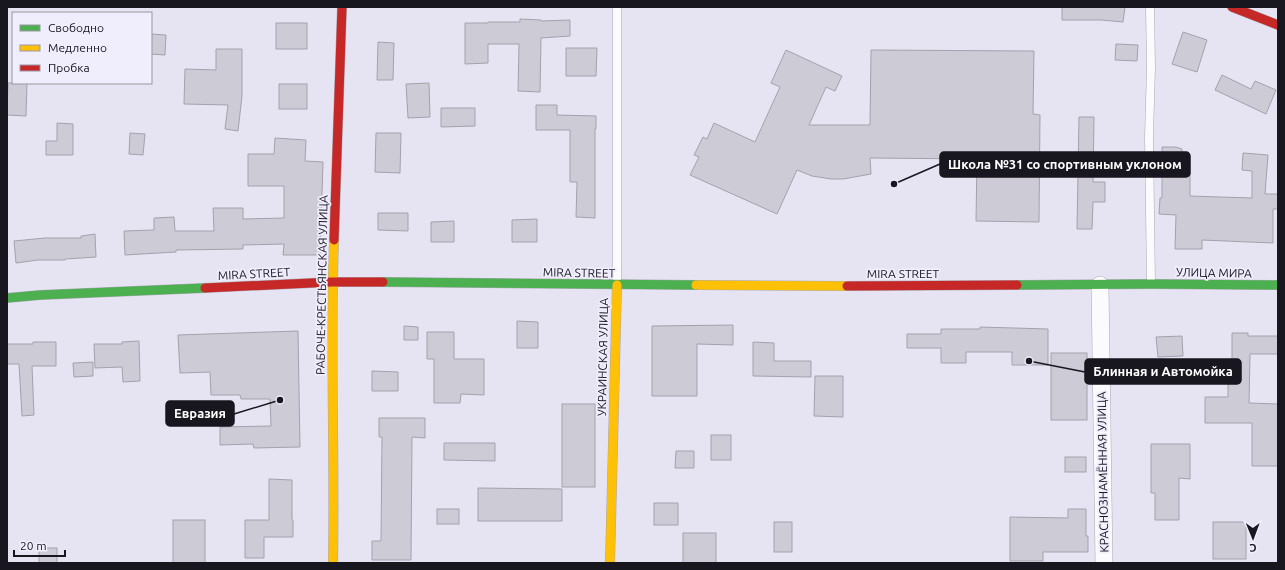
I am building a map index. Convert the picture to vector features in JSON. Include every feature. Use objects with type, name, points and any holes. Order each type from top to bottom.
[{"type":"main road","name":"РАБОЧЕ-КРЕСТЬЯНСКАЯ УЛИЦА","points":[[333,563],[332,282],[342,7]]},
{"type":"main road","points":[[1232,7],[1278,25]]},
{"type":"main road","name":"MIRA STREET","points":[[7,298],[332,282],[873,286],[1151,284]]},
{"type":"main road","name":"УЛИЦА МИРА","points":[[1151,284],[1278,286]]},
{"type":"main road","name":"УКРАИНСКАЯ УЛИЦА","points":[[610,563],[617,285]]},
{"type":"street","name":"КРАСНОЗНАМЁННАЯ УЛИЦА","points":[[1100,285],[1104,563]]},
{"type":"lane","name":"УКРАИНСКАЯ УЛИЦА","points":[[617,7],[617,285]]},
{"type":"lane","points":[[1150,7],[1152,67],[1150,137],[1151,284]]},
{"type":"building","points":[[1062,7],[1125,7],[1123,22],[1101,20],[1062,20]]},
{"type":"building","points":[[520,19],[541,21],[570,20],[570,36],[541,38],[540,92],[518,91],[519,44],[488,44],[488,63],[465,64],[465,23],[520,22]]},
{"type":"building","points":[[276,23],[307,23],[307,49],[276,49]]},
{"type":"building","points":[[1183,32],[1207,40],[1197,72],[1172,64]]},
{"type":"building","points":[[152,34],[166,35],[165,55],[152,54]]},
{"type":"building","points":[[378,42],[394,43],[393,80],[377,80]]},
{"type":"building","points":[[1116,44],[1138,45],[1137,61],[1115,60]]},
{"type":"building","points":[[566,48],[597,48],[596,76],[566,76]]},
{"type":"building","points":[[216,49],[242,49],[242,96],[238,131],[225,129],[228,105],[184,104],[185,69],[216,70]]},
{"type":"building","points":[[786,50],[842,76],[835,91],[826,87],[809,125],[870,125],[871,50],[1034,51],[1033,114],[1040,115],[1039,222],[976,221],[977,159],[870,158],[871,174],[843,179],[812,176],[797,170],[777,214],[690,175],[699,157],[694,155],[703,137],[707,139],[714,123],[755,142],[780,87],[771,83]]},
{"type":"building","points":[[1222,75],[1251,89],[1255,81],[1276,90],[1266,114],[1215,90]]},
{"type":"building","points":[[8,83],[27,84],[26,116],[7,115]]},
{"type":"building","points":[[429,83],[430,117],[408,118],[406,84]]},
{"type":"building","points":[[279,84],[307,84],[307,109],[279,109]]},
{"type":"building","points":[[536,105],[557,105],[557,115],[596,116],[595,218],[576,217],[577,182],[570,182],[570,130],[536,130]]},
{"type":"building","points":[[441,108],[475,108],[475,126],[441,127]]},
{"type":"building","points":[[1079,117],[1094,117],[1093,182],[1105,182],[1105,202],[1093,202],[1092,229],[1077,229]]},
{"type":"building","points":[[57,123],[73,124],[73,155],[46,155],[46,141],[57,141]]},
{"type":"building","points":[[130,133],[145,134],[143,155],[129,154]]},
{"type":"building","points":[[376,133],[401,133],[400,173],[375,172]]},
{"type":"building","points":[[275,138],[306,140],[305,161],[323,162],[320,255],[283,255],[284,244],[243,245],[243,249],[176,250],[176,252],[125,255],[124,231],[154,230],[154,218],[174,217],[175,231],[214,231],[213,208],[243,208],[243,219],[284,218],[284,186],[248,186],[248,154],[274,154]]},
{"type":"building","points":[[1162,147],[1176,147],[1182,149],[1182,172],[1190,173],[1190,196],[1252,198],[1252,171],[1242,170],[1243,153],[1268,155],[1265,194],[1278,194],[1278,209],[1273,209],[1273,243],[1202,240],[1202,249],[1175,249],[1176,215],[1159,214],[1160,198],[1162,198]]},
{"type":"building","points":[[378,213],[408,213],[408,231],[378,230]]},
{"type":"building","points":[[537,219],[537,242],[512,242],[512,220]]},
{"type":"building","points":[[454,221],[454,242],[431,242],[431,222]]},
{"type":"building","points":[[95,234],[96,257],[65,260],[38,260],[16,263],[14,241],[45,238],[81,238],[81,236]]},
{"type":"building","points":[[517,321],[538,322],[538,348],[517,348]]},
{"type":"building","points":[[733,325],[733,345],[697,344],[697,396],[652,396],[652,326]]},
{"type":"building","points":[[404,326],[418,327],[418,340],[404,340]]},
{"type":"building","points":[[980,327],[1048,329],[1048,365],[1012,365],[1012,352],[966,352],[966,363],[941,363],[941,348],[907,348],[907,334],[941,334],[941,329],[980,329]]},
{"type":"building","points":[[298,331],[300,447],[254,448],[253,444],[220,445],[220,427],[271,426],[270,399],[241,399],[240,395],[211,395],[210,372],[180,373],[178,335]]},
{"type":"building","points":[[427,332],[454,332],[454,359],[484,359],[484,395],[461,394],[460,403],[434,403],[434,359],[427,359]]},
{"type":"building","points":[[1232,333],[1248,333],[1248,336],[1278,336],[1278,354],[1250,354],[1249,403],[1278,404],[1278,466],[1252,466],[1252,423],[1205,423],[1205,397],[1228,397],[1228,372],[1232,372]]},
{"type":"building","points":[[1182,336],[1183,356],[1158,357],[1156,337]]},
{"type":"building","points":[[139,341],[140,381],[123,382],[122,367],[95,368],[94,344],[122,344],[122,342]]},
{"type":"building","points":[[33,342],[56,342],[56,366],[32,366],[34,415],[22,416],[19,364],[7,364],[7,344],[33,344]]},
{"type":"building","points":[[753,342],[774,343],[774,361],[811,361],[811,377],[753,376]]},
{"type":"building","points":[[1051,353],[1087,353],[1087,420],[1051,420]]},
{"type":"building","points":[[93,362],[93,376],[74,377],[73,363]]},
{"type":"building","points":[[372,371],[398,372],[398,391],[372,391]]},
{"type":"building","points":[[815,376],[843,376],[843,417],[814,416]]},
{"type":"building","points":[[562,404],[595,404],[595,487],[562,487]]},
{"type":"building","points":[[379,418],[425,418],[425,438],[412,437],[411,560],[372,560],[372,541],[381,541],[382,437],[379,437]]},
{"type":"building","points":[[711,435],[731,435],[731,460],[711,460]]},
{"type":"building","points":[[444,443],[495,443],[495,461],[444,460]]},
{"type":"building","points":[[1151,444],[1190,444],[1190,479],[1179,478],[1179,520],[1155,520],[1155,493],[1151,493]]},
{"type":"building","points":[[676,451],[694,451],[694,468],[675,468]]},
{"type":"building","points":[[1065,457],[1086,457],[1086,472],[1065,472]]},
{"type":"building","points":[[269,479],[292,480],[293,537],[264,537],[264,558],[245,558],[245,520],[269,520]]},
{"type":"building","points":[[478,488],[562,489],[562,521],[478,521]]},
{"type":"building","points":[[654,503],[678,503],[678,525],[654,525]]},
{"type":"building","points":[[437,509],[459,509],[459,524],[437,524]]},
{"type":"building","points":[[1068,509],[1086,509],[1086,536],[1088,536],[1088,552],[1043,552],[1043,561],[1010,561],[1010,517],[1068,518]]},
{"type":"building","points":[[173,520],[205,520],[205,563],[173,563]]},
{"type":"building","points":[[774,522],[792,522],[792,552],[774,552]]},
{"type":"building","points":[[1213,522],[1246,522],[1246,559],[1213,559]]},
{"type":"building","points":[[683,533],[716,533],[716,563],[683,563]]},
{"type":"building","points":[[39,548],[57,548],[57,563],[39,563]]},
{"type":"traffic: fast","points":[[383,282],[696,285]]},
{"type":"traffic: fast","points":[[1017,285],[1278,285]]},
{"type":"traffic: fast","points":[[7,298],[40,295],[205,288]]},
{"type":"traffic: slow","points":[[333,563],[332,320],[334,240]]},
{"type":"traffic: slow","points":[[610,563],[617,285]]},
{"type":"traffic: slow","points":[[696,285],[847,286]]},
{"type":"traffic: jam","points":[[334,240],[342,7]]},
{"type":"traffic: jam","points":[[1232,7],[1278,25]]},
{"type":"traffic: jam","points":[[205,288],[332,282],[383,282]]},
{"type":"traffic: jam","points":[[847,286],[1017,285]]},
{"type":"place","name":"Школа №31 со спортивным уклоном","points":[[894,184]]},
{"type":"place","name":"Блинная и Автомойка","points":[[1029,361]]},
{"type":"place","name":"Евразия","points":[[280,400]]}]
